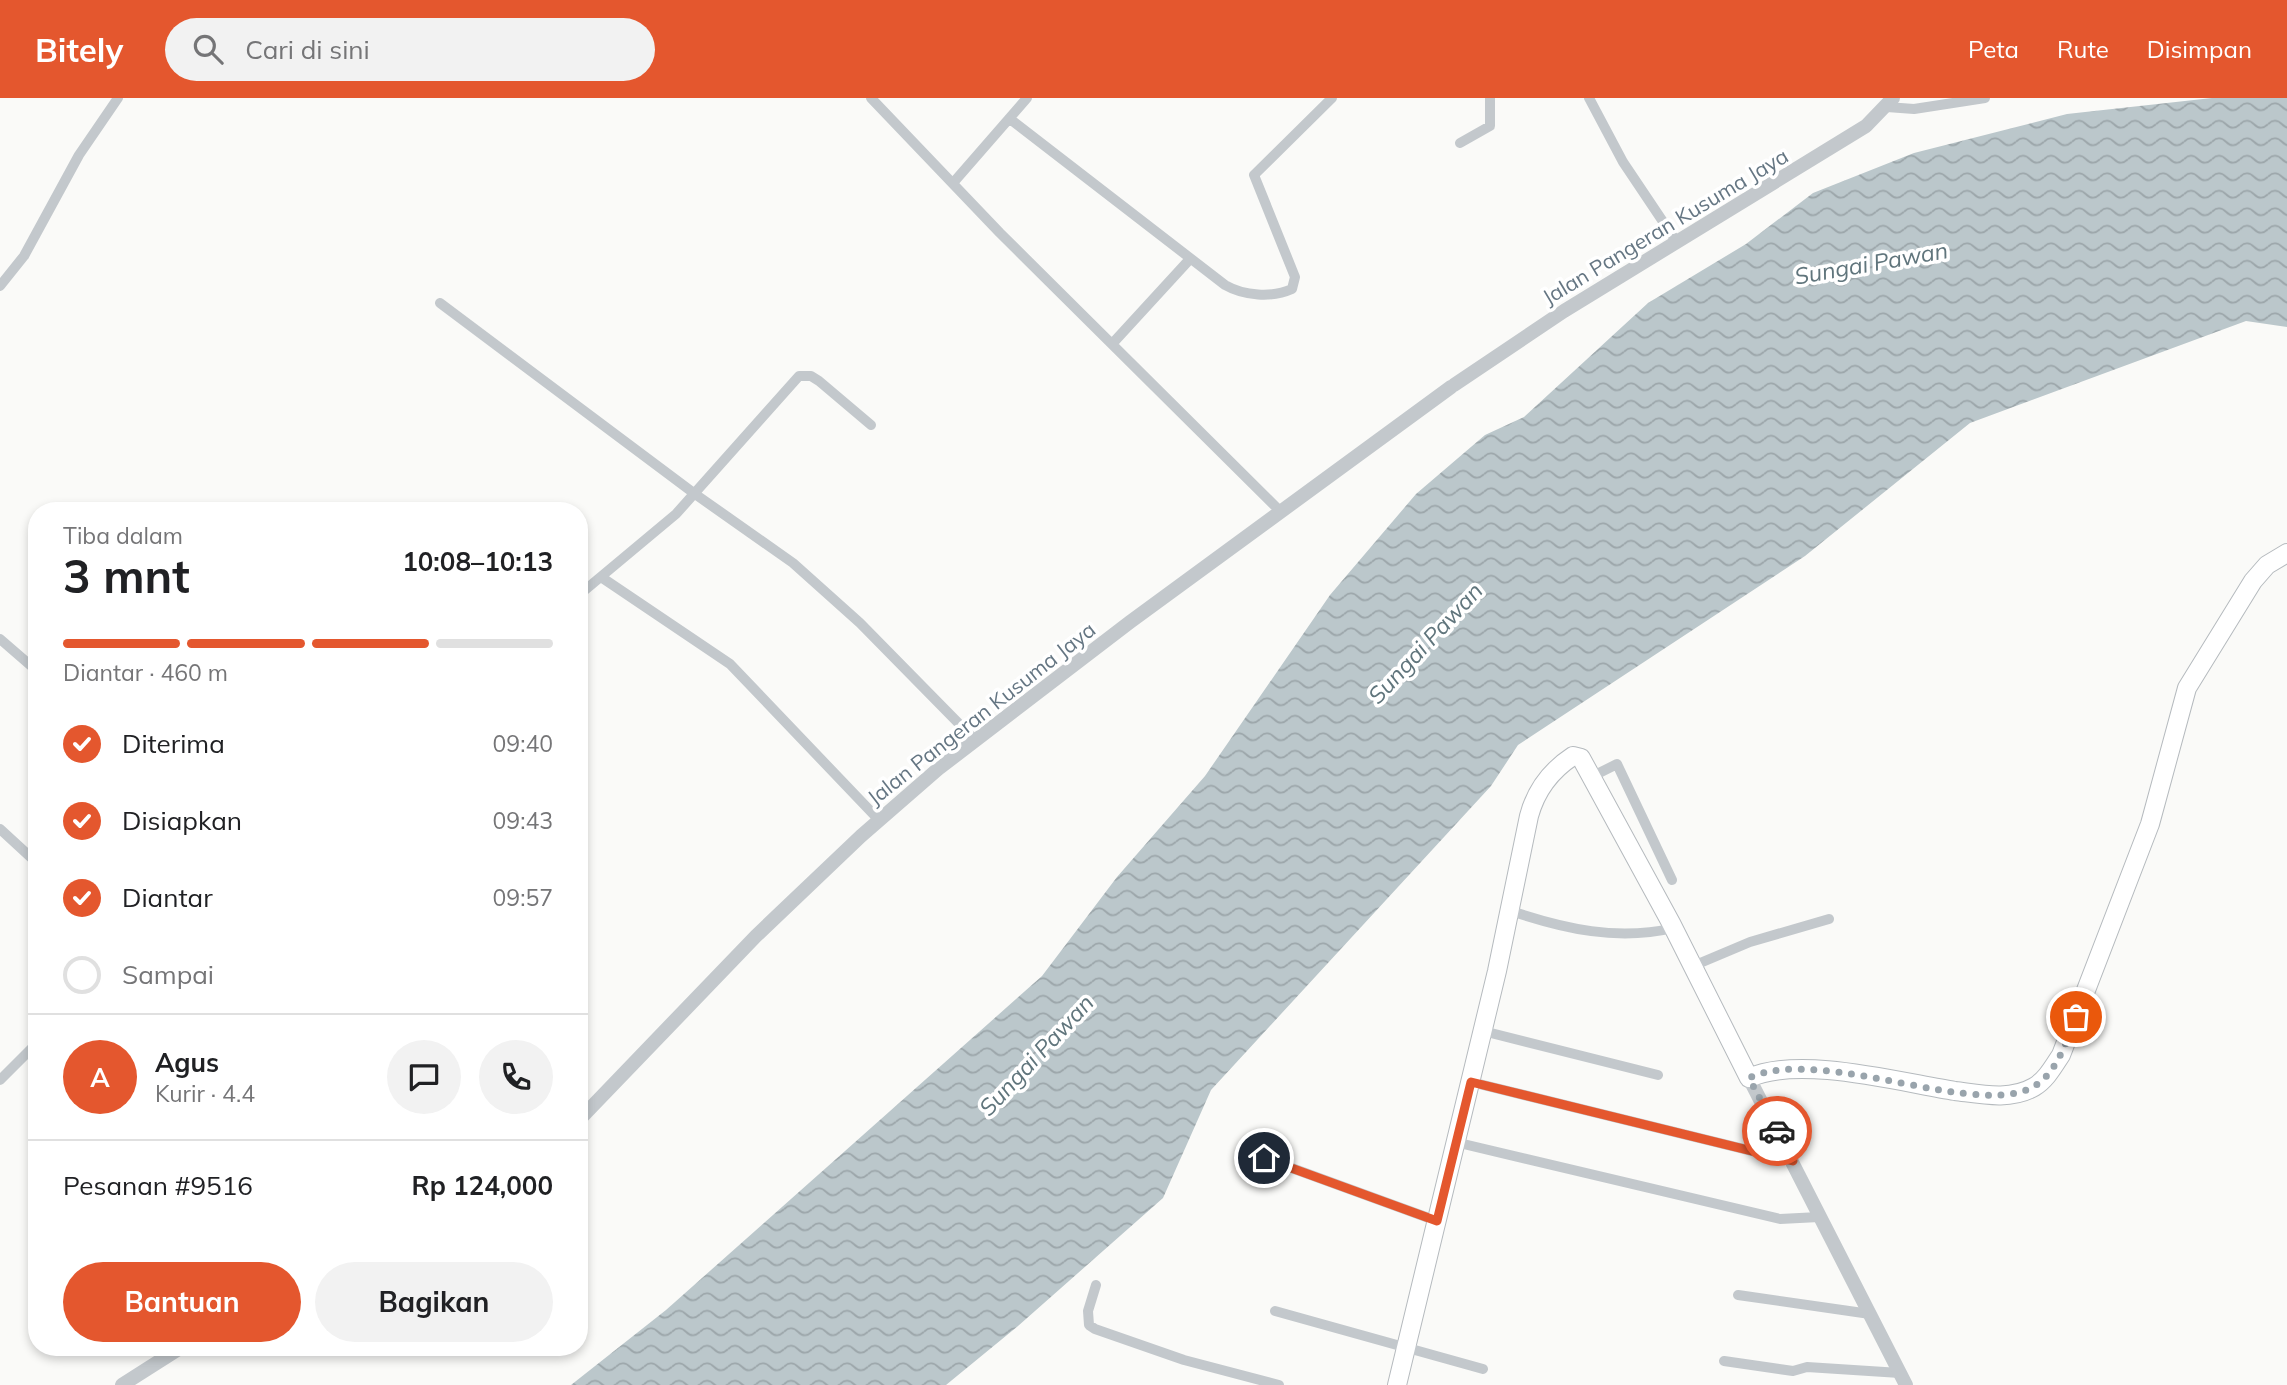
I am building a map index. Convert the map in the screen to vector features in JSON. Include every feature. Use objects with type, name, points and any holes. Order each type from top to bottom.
[{"type":"main road","points":[[1397,1385],[1483,1031],[1536,791],[1573,757],[1605,770],[1674,928],[1701,962],[1749,1078],[1765,1070],[1808,1068],[1998,1095],[2017,1094],[2043,1080],[2061,1055],[2150,824],[2187,688],[2253,581],[2267,565],[2287,554]]},
{"type":"street","points":[[0,286],[24,256],[79,155],[118,98]]},
{"type":"street","points":[[871,98],[1280,511]]},
{"type":"street","points":[[953,183],[1027,98]]},
{"type":"street","points":[[1010,119],[1235,291],[1286,292],[1292,289],[1295,281],[1255,183],[1255,174],[1332,98]]},
{"type":"street","points":[[1460,143],[1490,126],[1490,98]]},
{"type":"street","points":[[1589,98],[1617,153],[1676,242]]},
{"type":"street","points":[[1890,103],[1914,109],[1985,98]]},
{"type":"street","name":"Jalan Pangeran Kusuma Jaya","points":[[588,1112],[615,1087],[756,936],[879,820],[975,740],[1280,511],[1453,386],[1564,311],[1866,126],[1890,103]]},
{"type":"street","points":[[1112,344],[1190,259]]},
{"type":"street","points":[[440,303],[695,494],[793,563],[830,594],[975,740]]},
{"type":"street","points":[[588,587],[648,539],[695,494],[799,376],[811,376],[819,381],[871,425]]},
{"type":"street","points":[[601,578],[730,664],[879,820]]},
{"type":"street","points":[[0,639],[28,663]]},
{"type":"street","points":[[1605,770],[1672,880]]},
{"type":"street","points":[[0,829],[28,855]]},
{"type":"street","points":[[1511,911],[1586,932],[1643,933],[1674,928]]},
{"type":"street","points":[[1701,962],[1750,942],[1829,919]]},
{"type":"street","points":[[1483,1031],[1658,1074]]},
{"type":"street","points":[[0,1080],[28,1052]]},
{"type":"street","points":[[1749,1078],[1903,1379]]},
{"type":"street","points":[[1471,1082],[1793,1161]]},
{"type":"street","points":[[1455,1142],[1780,1219],[1819,1217]]},
{"type":"street","points":[[1242,1150],[1437,1221]]},
{"type":"street","points":[[1096,1285],[1087,1318],[1089,1325],[1095,1329],[1184,1360],[1279,1385]]},
{"type":"street","points":[[1738,1294],[1870,1314]]},
{"type":"street","points":[[1275,1311],[1407,1345],[1483,1369]]},
{"type":"street","points":[[122,1385],[167,1356]]},
{"type":"street","points":[[1724,1361],[1793,1371],[1807,1367],[1903,1379]]},
{"type":"water","name":"Sungai Pawan","points":[[2212,98],[2287,98],[2287,327],[2246,321],[1970,423],[1805,556],[1518,745],[1491,786],[1211,1090],[1163,1198],[1018,1326],[946,1385],[571,1385],[666,1310],[1042,976],[1117,877],[1205,776],[1330,595],[1416,494],[1485,435],[1524,417],[1648,303],[1746,244],[1813,193],[1914,153],[2067,114]]},
{"type":"way so far","points":[[1777,1131],[1749,1078],[1765,1070],[1808,1068],[1977,1094],[2017,1094],[2033,1088],[2051,1071],[2061,1055],[2076,1017]]},
{"type":"route","points":[[1264,1158],[1437,1221],[1471,1082],[1793,1161],[1777,1131]]}]
